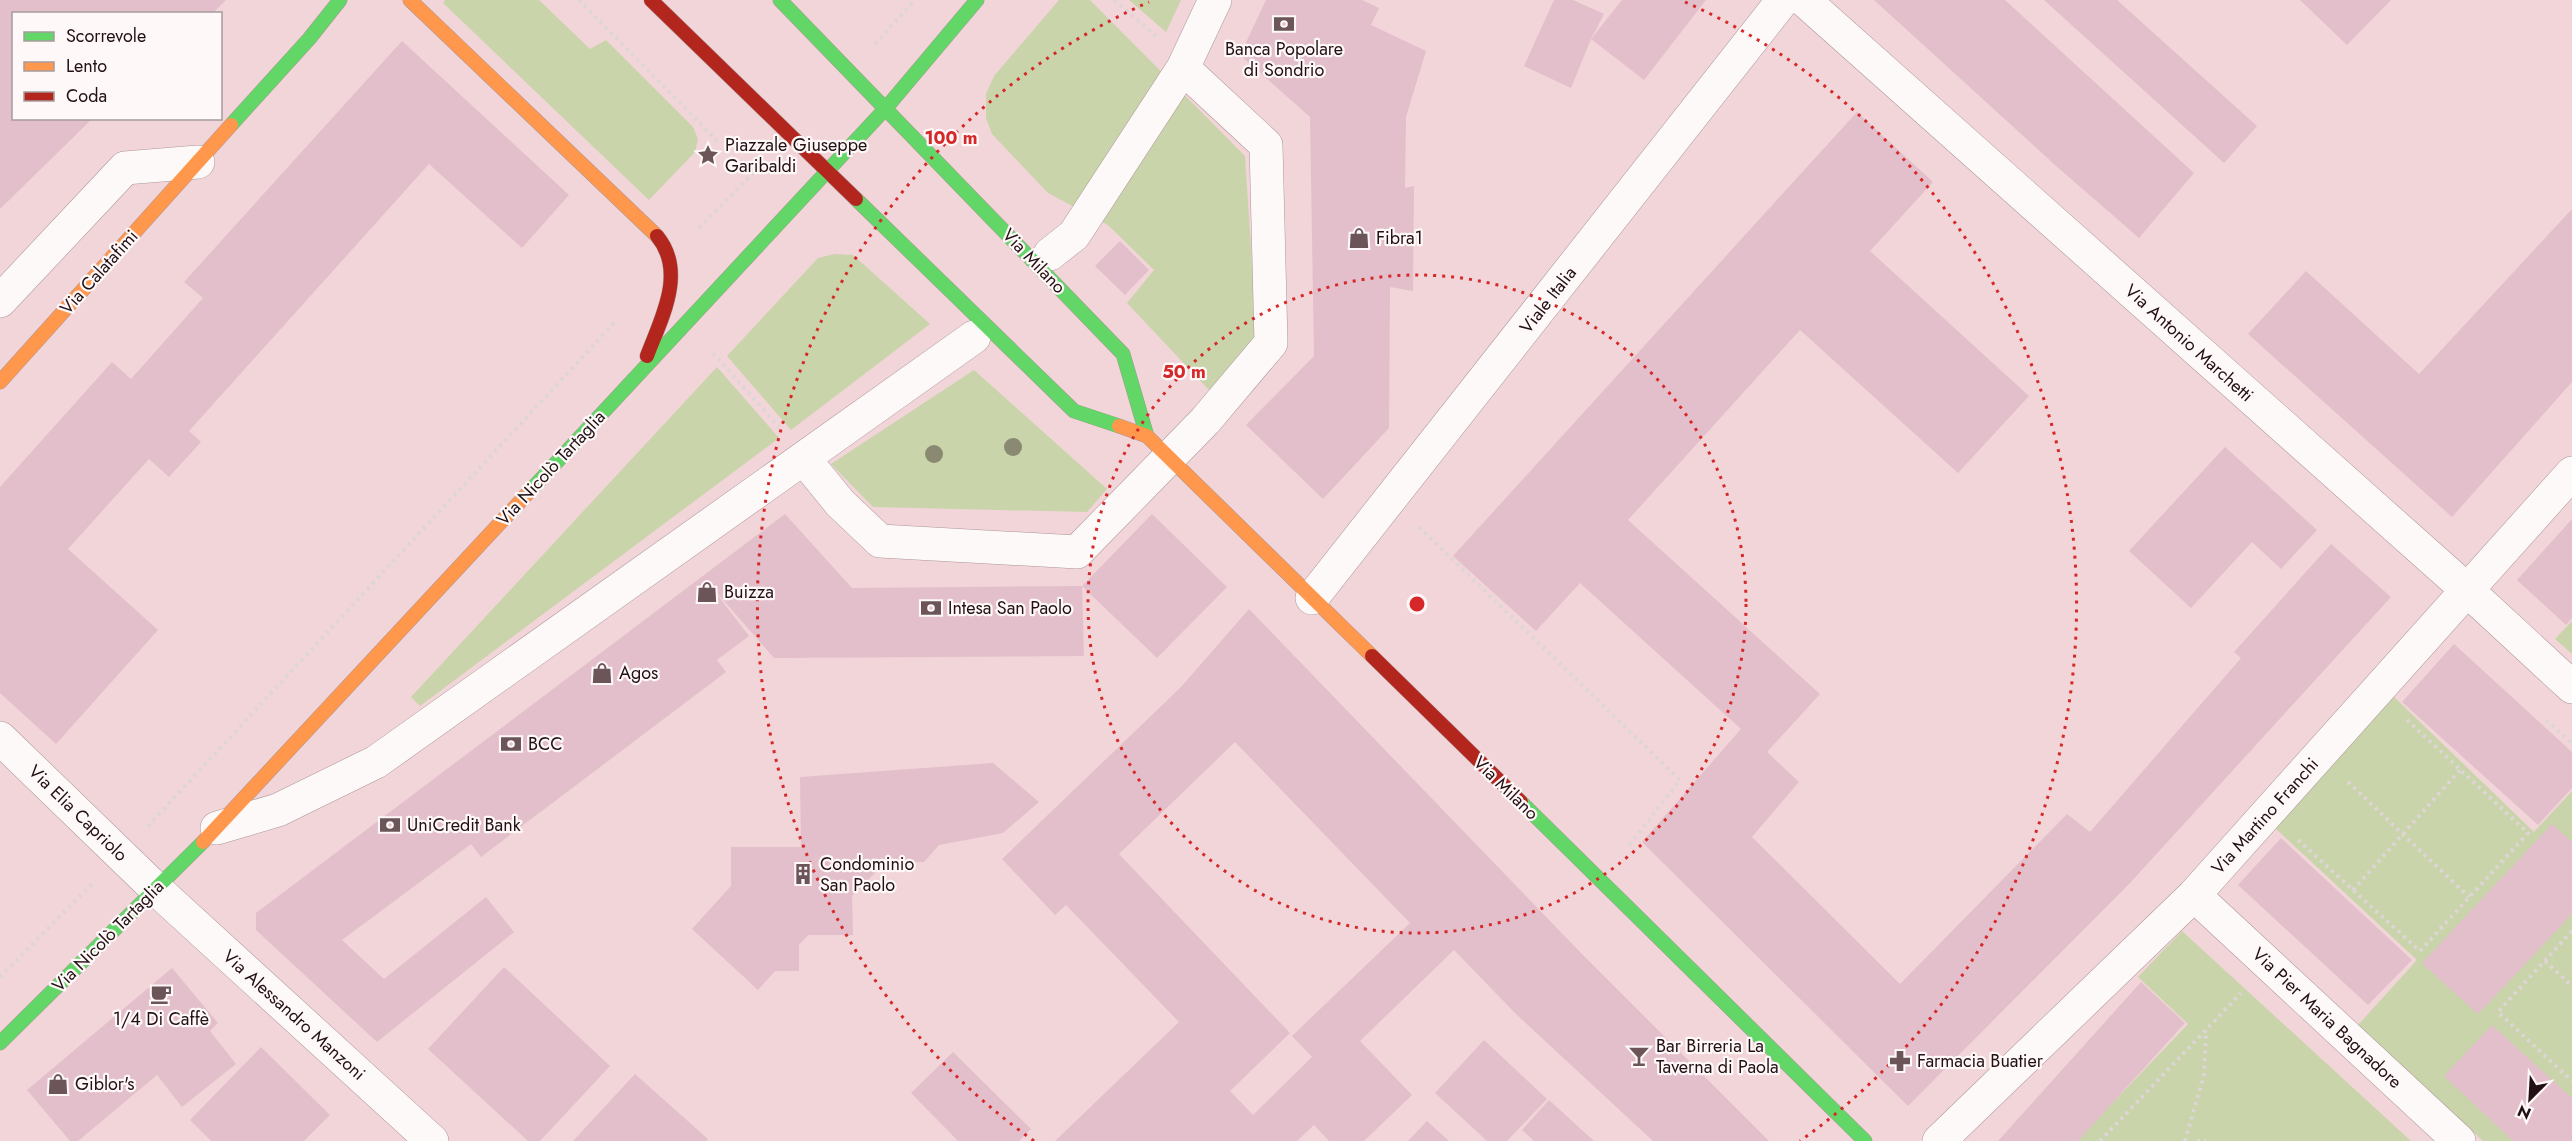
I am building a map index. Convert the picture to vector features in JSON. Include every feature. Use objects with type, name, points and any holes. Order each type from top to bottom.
[{"type":"main road","name":"Via Calatafimi","points":[[0,382],[340,0]]},
{"type":"main road","points":[[328,14],[355,0]]},
{"type":"main road","points":[[410,0],[646,223],[666,247],[672,288],[640,372]]},
{"type":"main road","points":[[651,0],[826,171]]},
{"type":"main road","points":[[780,0],[886,108]]},
{"type":"main road","name":"Via Nicolò Tartaglia","points":[[0,1043],[217,828],[886,108],[977,0]]},
{"type":"main road","name":"Via Milano","points":[[886,108],[1123,354],[1147,436]]},
{"type":"main road","name":"Via Milano","points":[[826,171],[1074,411],[1147,436],[1171,458],[1865,1141]]},
{"type":"street","name":"Via Milano","points":[[1050,254],[1074,234],[1183,68],[1215,0]]},
{"type":"street","name":"Viale Italia","points":[[1312,598],[1783,0]]},
{"type":"street","name":"Via Antonio Marchetti","points":[[1804,0],[2467,590],[2572,687]]},
{"type":"street","points":[[974,338],[805,460],[840,503],[880,541],[1077,552],[1171,458],[1272,343],[1266,145],[1183,68]]},
{"type":"street","points":[[0,301],[125,168],[198,162]]},
{"type":"street","name":"Via Nicolò Tartaglia","points":[[217,828],[278,810],[376,762],[805,460]]},
{"type":"street","name":"Via Martino Franchi","points":[[1939,1141],[2194,895],[2572,473]]},
{"type":"street","name":"Via Elia Capriolo","points":[[0,738],[156,889]]},
{"type":"street","name":"Via Alessandro Manzoni","points":[[156,889],[432,1141]]},
{"type":"street","name":"Via Pier Maria Bagnadore","points":[[2194,895],[2459,1141]]},
{"type":"path","points":[[579,0],[720,144]]},
{"type":"path","points":[[849,70],[915,0]]},
{"type":"path","points":[[668,261],[753,175],[788,133]]},
{"type":"path","points":[[0,977],[121,854],[618,319]]},
{"type":"path","points":[[713,353],[783,432]]},
{"type":"path","points":[[1419,527],[1680,780],[1627,848]]},
{"type":"path","points":[[2293,836],[2420,951],[2528,833],[2402,715]]},
{"type":"path","points":[[2353,890],[2460,770]]},
{"type":"path","points":[[2344,779],[2469,897]]},
{"type":"path","points":[[2572,931],[2498,1012],[2572,1081]]},
{"type":"path","points":[[2545,961],[2572,986]]},
{"type":"path","points":[[2100,1141],[2241,992]]},
{"type":"path","points":[[2185,1141],[2204,1075],[2206,1030]]},
{"type":"path","points":[[2197,1141],[2206,1141]]},
{"type":"green space","points":[[445,0],[539,0],[590,49],[606,40],[693,127],[698,139],[695,152],[649,200],[443,3]]},
{"type":"green space","points":[[1059,0],[1090,0],[1245,156],[1257,339],[1209,390],[1127,303],[1154,270],[1108,225],[1048,193],[992,134],[986,118],[986,94],[994,76]]},
{"type":"green space","points":[[1129,0],[1181,0],[1166,32]]},
{"type":"green space","points":[[835,254],[853,255],[930,324],[791,430],[727,356],[818,258]]},
{"type":"green space","points":[[717,367],[779,438],[420,706],[411,697]]},
{"type":"green space","points":[[974,370],[1107,489],[1087,512],[873,507],[831,464]]},
{"type":"green space","points":[[2572,621],[2572,654],[2555,639]]},
{"type":"green space","points":[[2394,697],[2534,832],[2572,791],[2572,1141],[2483,1141],[2358,1025],[2417,960],[2275,828]]},
{"type":"green space","points":[[2182,931],[2411,1141],[2076,1141],[2188,1024],[2138,977]]},
{"type":"building","points":[[0,0],[226,0],[214,12],[12,12],[12,120],[91,120],[0,209]]},
{"type":"building","points":[[1266,0],[1362,0],[1379,8],[1371,25],[1426,51],[1406,117],[1405,188],[1414,186],[1413,291],[1390,287],[1389,428],[1323,499],[1246,425],[1314,356],[1310,117],[1240,55]]},
{"type":"building","points":[[1554,0],[1573,0],[1604,14],[1571,88],[1524,66]]},
{"type":"building","points":[[1622,0],[1706,0],[1644,80],[1591,39]]},
{"type":"building","points":[[1874,0],[2005,0],[2194,173],[2139,238],[2055,165]]},
{"type":"building","points":[[2044,0],[2117,0],[2257,126],[2224,163]]},
{"type":"building","points":[[2300,0],[2391,0],[2347,45]]},
{"type":"building","points":[[402,41],[569,195],[522,248],[429,164],[189,431],[201,442],[169,477],[149,459],[68,549],[158,630],[56,744],[0,693],[0,487],[112,362],[131,379],[203,298],[184,282]]},
{"type":"building","points":[[1857,112],[1933,182],[1870,251],[2029,396],[1958,473],[1800,330],[1628,520],[1820,694],[1767,752],[1799,782],[1752,837],[1900,984],[2067,814],[2090,832],[2241,658],[2234,652],[2331,544],[2391,597],[2130,883],[1908,1106],[1642,842],[1741,729],[1580,583],[1536,631],[1453,556]]},
{"type":"building","points":[[2572,209],[2572,382],[2452,517],[2248,334],[2306,271],[2419,374]]},
{"type":"building","points":[[1120,241],[1149,270],[1125,295],[1095,266]]},
{"type":"building","points":[[2225,447],[2317,530],[2281,569],[2252,542],[2191,608],[2129,551]]},
{"type":"building","points":[[785,514],[852,588],[1082,586],[1084,656],[774,658],[709,584],[749,636],[717,660],[726,672],[481,857],[471,844],[342,940],[384,979],[486,897],[514,932],[377,1042],[256,930],[256,913]]},
{"type":"building","points":[[1152,514],[1227,587],[1157,658],[1082,586]]},
{"type":"building","points":[[2572,519],[2572,618],[2566,625],[2517,580]]},
{"type":"building","points":[[1249,609],[1580,952],[1769,1141],[1653,1141],[1516,1014],[1454,950],[1360,1041],[1412,1095],[1364,1141],[1329,1141],[1314,1125],[1297,1141],[1055,1141],[1179,1022],[1066,905],[1055,915],[1002,859],[1181,687]],"holes":[[[1235,742],[1410,923],[1292,1036],[1312,1057],[1253,1115],[1230,1091],[1290,1033],[1119,854]]]},
{"type":"building","points":[[2454,644],[2572,752],[2572,788],[2538,825],[2402,702]]},
{"type":"building","name":"Condominio San Paolo","points":[[993,763],[1039,802],[1003,833],[939,845],[924,862],[886,862],[852,896],[853,935],[808,935],[799,945],[799,971],[775,971],[758,990],[692,929],[731,886],[731,847],[801,847],[800,777]]},
{"type":"building","points":[[2552,824],[2572,842],[2572,914],[2478,1014],[2422,963]]},
{"type":"building","points":[[2281,838],[2412,960],[2368,1005],[2238,885]]},
{"type":"building","points":[[504,967],[610,1066],[540,1141],[528,1141],[428,1049]]},
{"type":"building","points":[[172,968],[218,1023],[210,1031],[236,1064],[182,1107],[157,1075],[78,1141],[70,1141],[27,1090]]},
{"type":"building","points":[[2141,982],[2185,1023],[2078,1141],[1998,1141]]},
{"type":"building","points":[[2492,1025],[2572,1098],[2572,1141],[2513,1141],[2444,1076]]},
{"type":"building","points":[[1484,1040],[1547,1099],[1507,1141],[1487,1141],[1435,1093]]},
{"type":"building","points":[[261,1047],[330,1115],[304,1141],[211,1141],[190,1120]]},
{"type":"building","points":[[953,1052],[1031,1129],[1019,1141],[958,1141],[911,1093]]},
{"type":"building","points":[[635,1074],[708,1139],[706,1141],[573,1141]]},
{"type":"building","points":[[1549,1100],[1594,1141],[1534,1141],[1522,1130]]},
{"type":"building","points":[[1427,1121],[1449,1141],[1408,1141]]},
{"type":"traffic: fast","points":[[231,125],[309,39],[340,0]]},
{"type":"traffic: fast","points":[[780,0],[1123,354],[1147,436]]},
{"type":"traffic: fast","points":[[528,493],[886,108],[977,0]]},
{"type":"traffic: fast","points":[[856,199],[1074,411],[1119,426]]},
{"type":"traffic: fast","points":[[1521,802],[1865,1141]]},
{"type":"traffic: fast","points":[[0,1043],[203,842]]},
{"type":"traffic: slow","points":[[410,0],[657,236]]},
{"type":"traffic: slow","points":[[0,382],[231,125]]},
{"type":"traffic: slow","points":[[1119,426],[1147,436],[1372,656]]},
{"type":"traffic: slow","points":[[203,842],[528,493]]},
{"type":"traffic: jam","points":[[651,0],[856,199]]},
{"type":"traffic: jam","points":[[647,356],[664,311],[671,280],[666,250],[657,236]]},
{"type":"traffic: jam","points":[[1372,656],[1521,802]]},
{"type":"place","name":"Banca Popolare di Sondrio","points":[[1284,24]]},
{"type":"place","name":"Piazzale Giuseppe Garibaldi","points":[[708,155]]},
{"type":"place","name":"Fibra1","points":[[1359,238]]},
{"type":"place","name":"Buizza","points":[[707,592]]},
{"type":"place","name":"Intesa San Paolo","points":[[931,608]]},
{"type":"place","name":"Agos","points":[[602,673]]},
{"type":"place","name":"BCC","points":[[511,744]]},
{"type":"place","name":"UniCredit Bank","points":[[390,825]]},
{"type":"place","name":"Condominio San Paolo","points":[[803,874]]},
{"type":"place","name":"1/4 Di Caffè","points":[[161,994]]},
{"type":"place","name":"Bar Birreria La Taverna di Paola","points":[[1639,1056]]},
{"type":"place","name":"Farmacia Buatier","points":[[1900,1061]]},
{"type":"place","name":"Giblor's","points":[[58,1084]]}]
